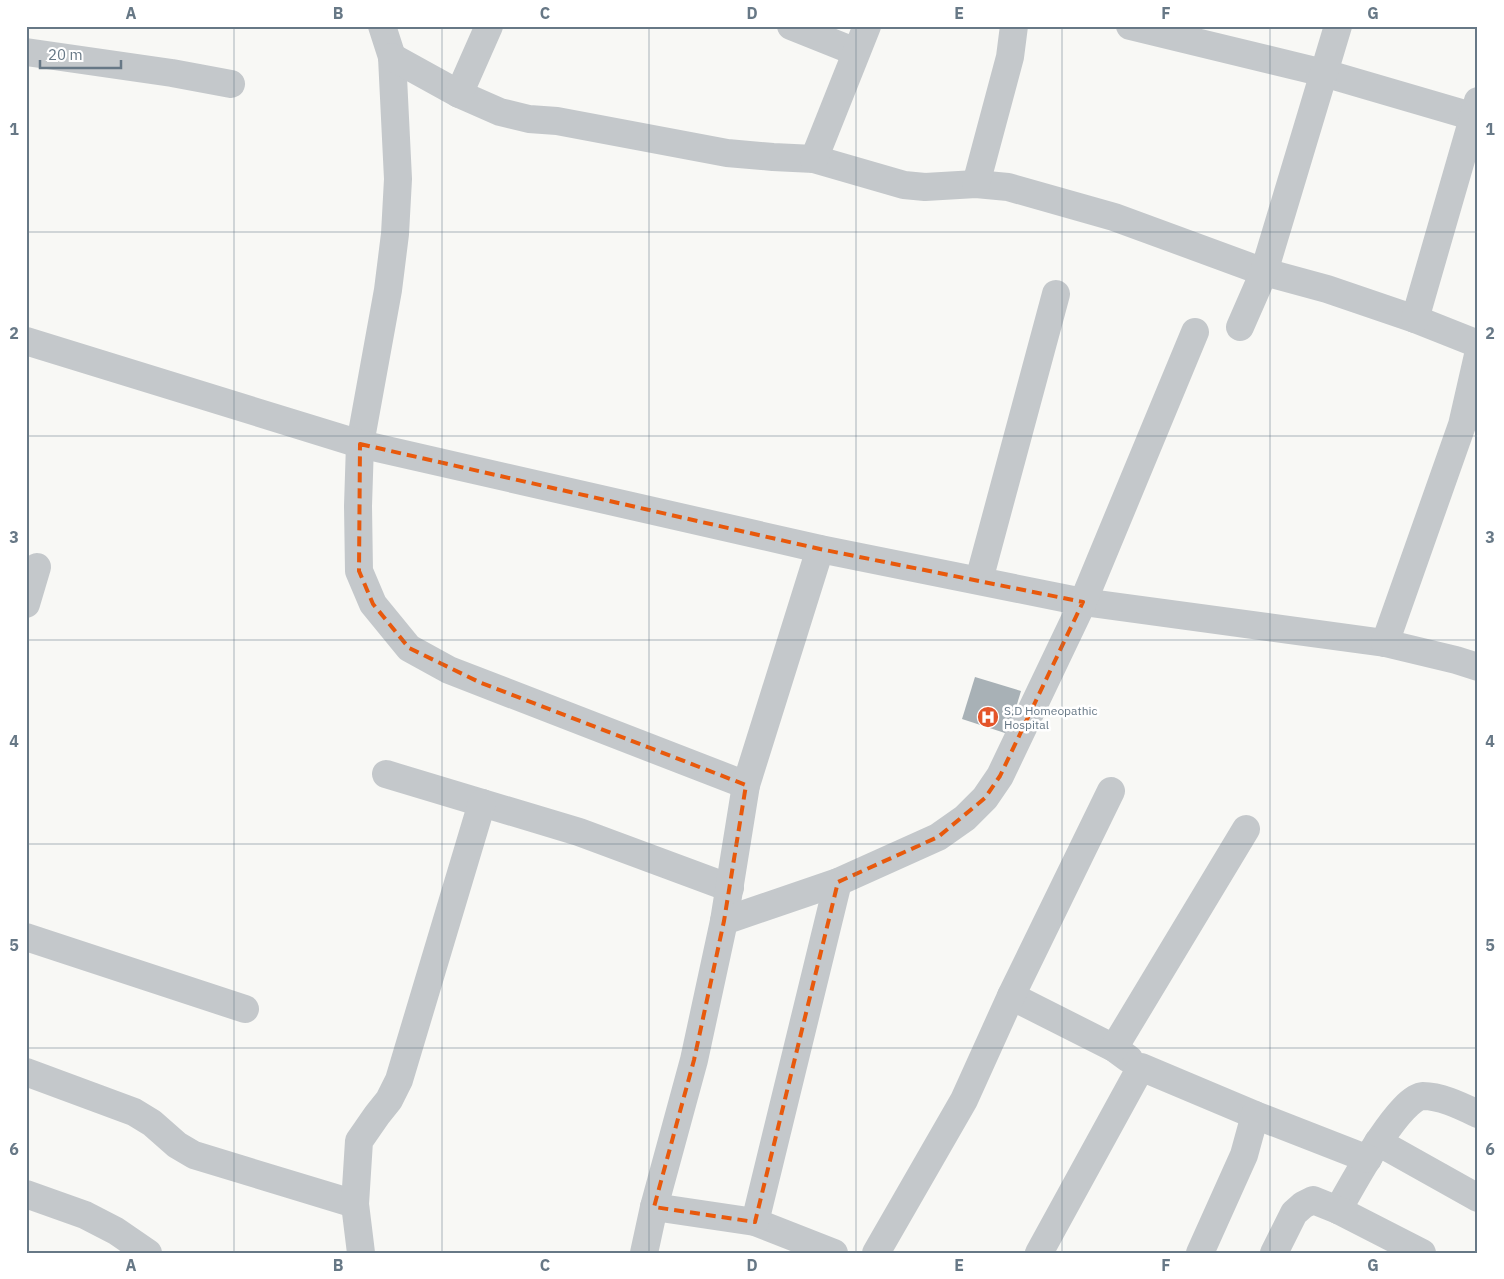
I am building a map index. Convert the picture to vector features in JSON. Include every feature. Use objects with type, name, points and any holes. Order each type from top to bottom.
[{"type":"street","points":[[382,26],[392,57],[398,179],[395,234],[388,290],[360,444],[358,506],[359,572],[373,604],[410,648],[449,670],[746,785]]},
{"type":"street","points":[[459,94],[489,26]]},
{"type":"street","points":[[791,26],[856,52]]},
{"type":"street","points":[[814,159],[867,26]]},
{"type":"street","points":[[976,184],[1010,57],[1014,26]]},
{"type":"street","points":[[1130,26],[1476,112],[1416,319]]},
{"type":"street","points":[[1240,327],[1264,272],[1338,26]]},
{"type":"street","points":[[26,52],[172,73],[230,84]]},
{"type":"street","points":[[392,57],[459,94],[500,112],[530,119],[557,121],[727,153],[814,159],[904,185],[925,187],[976,184],[1008,187],[1114,217],[1264,272],[1327,289],[1416,319],[1478,344]]},
{"type":"street","points":[[979,580],[1056,294]]},
{"type":"street","points":[[724,921],[838,882],[938,837],[965,818],[985,798],[1000,776],[1083,602],[1195,332]]},
{"type":"street","points":[[26,340],[360,444],[820,548],[1083,602],[1385,643],[1478,667]]},
{"type":"street","points":[[1385,643],[1462,425],[1478,355]]},
{"type":"street","points":[[644,1253],[654,1207],[694,1060],[724,921],[746,785],[820,548]]},
{"type":"street","points":[[26,604],[37,567]]},
{"type":"street","points":[[386,774],[579,832],[730,888]]},
{"type":"street","points":[[876,1253],[964,1100],[1011,996],[1111,791]]},
{"type":"street","points":[[361,1253],[355,1204],[359,1141],[389,1100],[399,1080],[482,803]]},
{"type":"street","points":[[1114,1048],[1246,829]]},
{"type":"street","points":[[755,1222],[838,882]]},
{"type":"street","points":[[26,936],[245,1009]]},
{"type":"street","points":[[1011,996],[1114,1048],[1141,1067],[1255,1115],[1373,1150],[1478,1198]]},
{"type":"street","points":[[1039,1253],[1141,1067]]},
{"type":"street","points":[[26,1072],[134,1112],[152,1123],[177,1145],[194,1155],[355,1204]]},
{"type":"street","points":[[1338,1210],[1373,1150],[1397,1116],[1409,1103],[1421,1096],[1440,1099],[1478,1114]]},
{"type":"street","points":[[1200,1253],[1244,1155],[1255,1115]]},
{"type":"street","points":[[26,1194],[85,1215],[116,1231],[148,1253]]},
{"type":"street","points":[[1274,1253],[1294,1213],[1302,1205],[1313,1200],[1338,1210],[1390,1245],[1422,1253]]},
{"type":"street","points":[[654,1207],[755,1222],[834,1253]]},
{"type":"highlighted area","points":[[360,444],[820,549],[1083,602],[1000,776],[985,798],[938,837],[838,882],[755,1222],[654,1207],[694,1060],[724,921],[746,785],[479,682],[409,648],[373,604],[359,571]]},
{"type":"building","points":[[975,677],[1021,691],[1008,734],[962,719]]},
{"type":"place","name":"S.D Homeopathic Hospital","points":[[988,717]]}]
